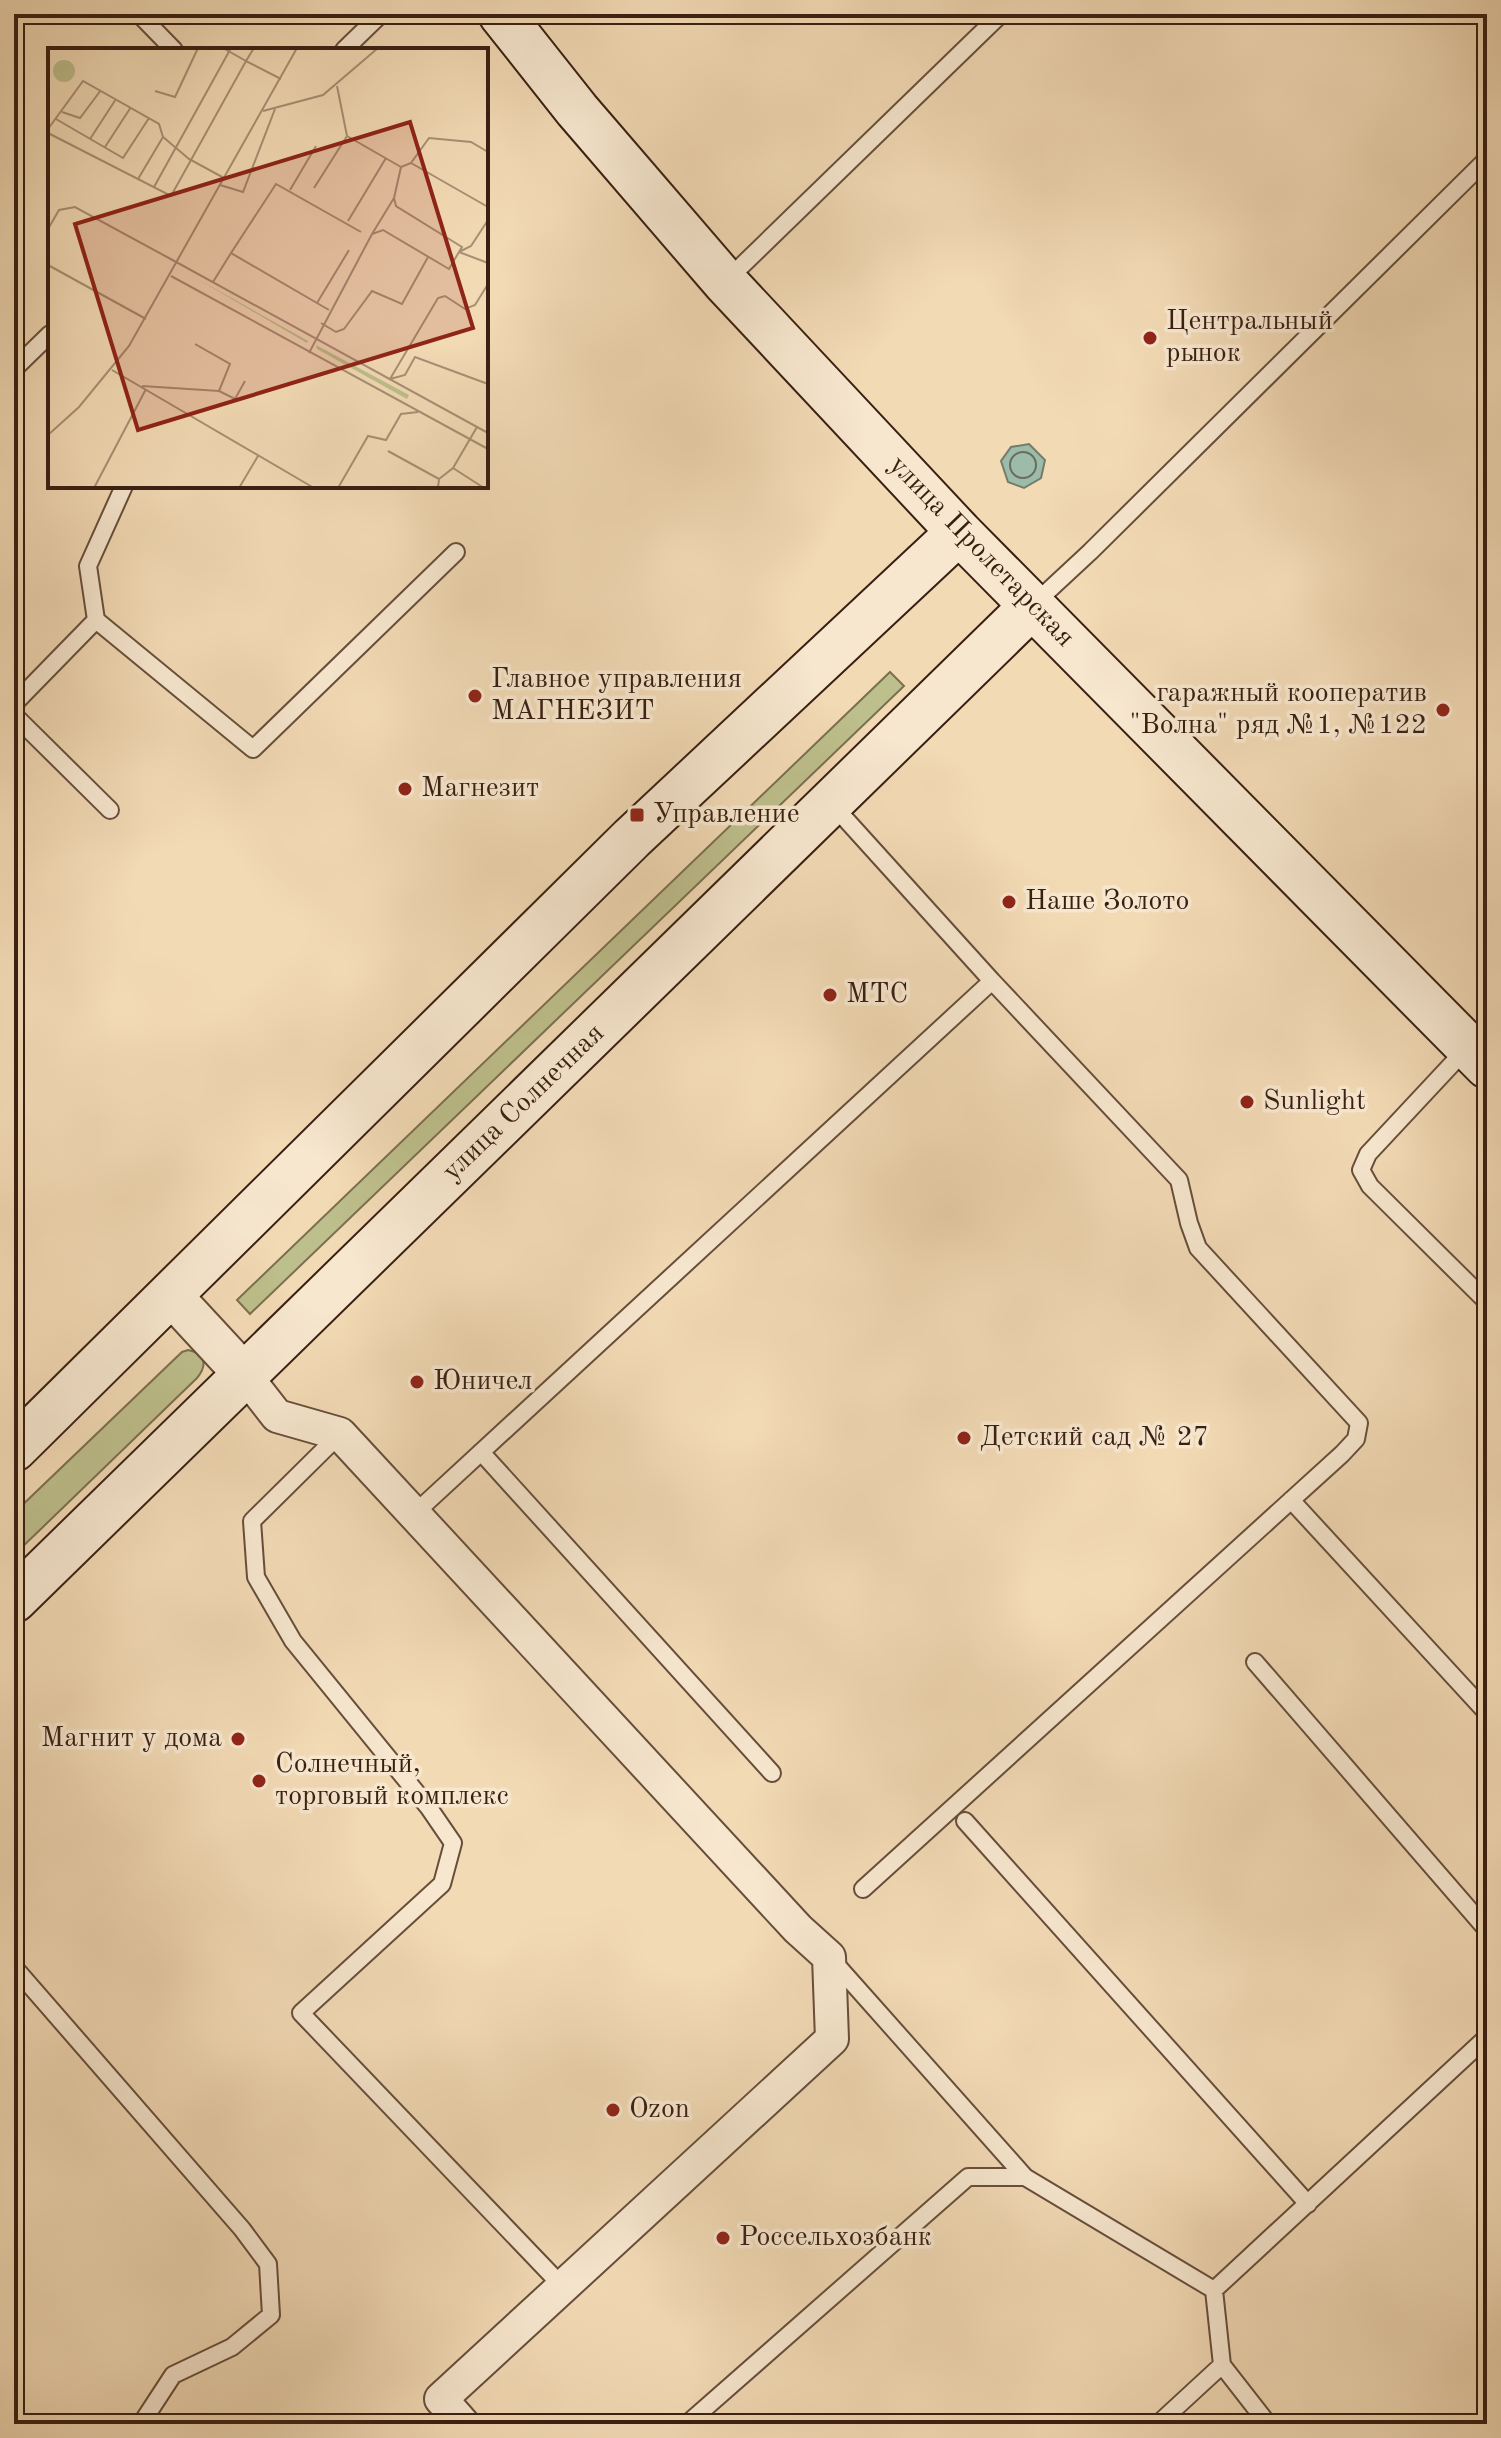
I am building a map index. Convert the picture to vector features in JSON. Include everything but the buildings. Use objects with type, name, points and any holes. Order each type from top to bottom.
[{"type":"main road","name":"улица Пролетарская","points":[[501,14],[577,110],[725,282],[959,532],[1478,1057]]},
{"type":"main road","points":[[14,1449],[621,849],[959,532]]},
{"type":"main road","name":"улица Солнечная","points":[[14,1600],[1033,605]]},
{"type":"street","points":[[170,1294],[245,1375],[277,1416],[340,1434],[787,1918],[829,1957],[832,2039],[441,2399],[463,2424]]},
{"type":"lane","points":[[139,14],[172,48]]},
{"type":"lane","points":[[346,48],[381,14]]},
{"type":"lane","points":[[725,282],[1001,14]]},
{"type":"lane","points":[[1033,605],[1487,159]]},
{"type":"lane","points":[[14,369],[48,336]]},
{"type":"lane","points":[[123,488],[88,566],[96,620],[253,749],[456,552]]},
{"type":"lane","points":[[14,704],[96,620]]},
{"type":"lane","points":[[14,715],[110,810]]},
{"type":"lane","points":[[831,803],[992,981],[1179,1180],[1198,1248],[1359,1423],[1356,1439],[863,1889]]},
{"type":"lane","points":[[414,1514],[992,981]]},
{"type":"lane","points":[[1478,1057],[1368,1154],[1361,1170],[1370,1186],[1487,1302]]},
{"type":"lane","points":[[340,1434],[252,1521],[256,1577],[293,1641],[429,1808],[453,1843],[442,1884],[301,2013],[563,2287]]},
{"type":"lane","points":[[481,1452],[772,1773]]},
{"type":"lane","points":[[1291,1500],[1487,1713]]},
{"type":"lane","points":[[1255,1662],[1487,1930]]},
{"type":"lane","points":[[965,1821],[1308,2204]]},
{"type":"lane","points":[[829,1957],[1025,2177],[1214,2290]]},
{"type":"lane","points":[[14,1967],[242,2229],[268,2264],[271,2315],[232,2347],[173,2375],[141,2424]]},
{"type":"lane","points":[[1214,2290],[1487,2037]]},
{"type":"lane","points":[[687,2424],[968,2177],[1025,2177]]},
{"type":"lane","points":[[1214,2290],[1222,2365],[1268,2424]]},
{"type":"lane","points":[[1158,2424],[1222,2365]]},
{"type":"green space","points":[[890,672],[904,686],[250,1314],[237,1300]]},
{"type":"green space","points":[[188,1350],[203,1360],[203,1369],[197,1378],[14,1555],[14,1513],[182,1352]]},
{"type":"water","points":[[1029,444],[1045,460],[1041,478],[1024,488],[1008,482],[1001,461],[1011,447]]},
{"type":"place","name":"Центральный рынок","points":[[1150,338]]},
{"type":"place","name":"Главное управления МАГНЕЗИТ","points":[[475,696]]},
{"type":"place","name":"гаражный кооператив \"Волна\" ряд №1, №122","points":[[1443,710]]},
{"type":"place","name":"Магнезит","points":[[405,789]]},
{"type":"place","name":"Управление","points":[[637,815]]},
{"type":"place","name":"Наше Золото","points":[[1009,902]]},
{"type":"place","name":"МТС","points":[[830,995]]},
{"type":"place","name":"Sunlight","points":[[1247,1102]]},
{"type":"place","name":"Юничел","points":[[417,1382]]},
{"type":"place","name":"Детский сад № 27","points":[[964,1438]]},
{"type":"place","name":"Магнит у дома","points":[[238,1739]]},
{"type":"place","name":"Солнечный, торговый комплекс","points":[[259,1781]]},
{"type":"place","name":"Ozon","points":[[613,2110]]},
{"type":"place","name":"Россельхозбанк","points":[[723,2238]]}]
